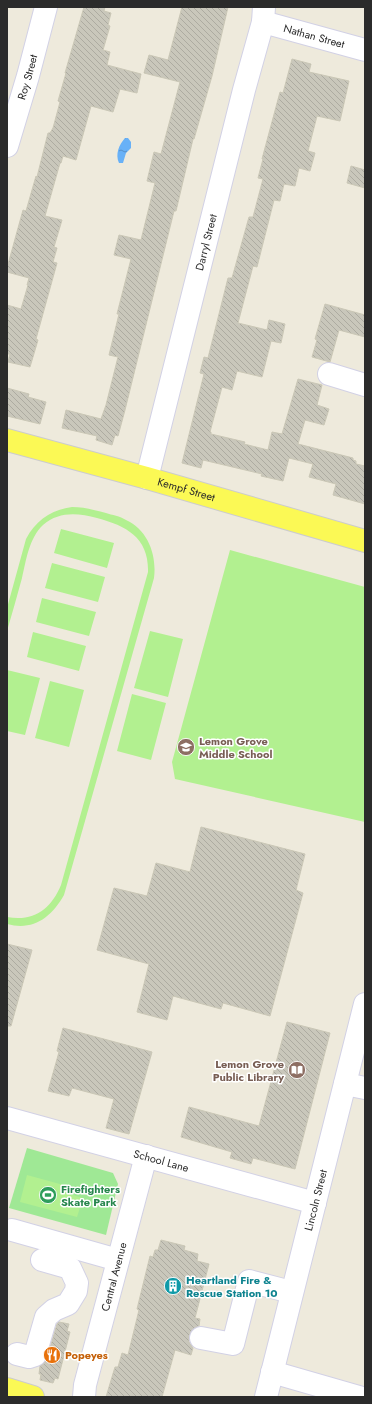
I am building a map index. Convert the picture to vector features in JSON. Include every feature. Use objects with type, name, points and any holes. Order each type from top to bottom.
[{"type":"main road","name":"Kempf Street","points":[[7,440],[147,478],[365,541]]},
{"type":"main road","points":[[7,1389],[34,1397]]},
{"type":"street","name":"Roy Street","points":[[7,146],[13,101],[46,7]]},
{"type":"street","name":"Nathan Street","points":[[263,14],[365,50]]},
{"type":"street","name":"Darryl Street","points":[[147,478],[263,14]]},
{"type":"street","points":[[329,374],[365,385]]},
{"type":"street","name":"Lincoln Street","points":[[266,1397],[315,1203],[355,1086],[365,1004]]},
{"type":"street","name":"School Lane","points":[[7,1118],[315,1203]]},
{"type":"street","name":"Central Avenue","points":[[84,1397],[118,1260],[146,1156]]},
{"type":"street","points":[[12,1230],[118,1260]]},
{"type":"street","points":[[17,1354],[29,1357],[35,1355],[46,1318],[54,1310],[68,1304],[76,1291],[77,1283],[70,1268],[42,1260]]},
{"type":"street","points":[[201,1338],[233,1344],[248,1282],[292,1292]]},
{"type":"street","points":[[272,1372],[359,1397]]},
{"type":"green space","points":[[72,507],[89,509],[116,516],[134,524],[145,537],[152,552],[155,569],[154,578],[64,895],[53,910],[40,921],[25,926],[16,926],[7,924],[7,917],[25,917],[40,912],[52,901],[61,885],[148,572],[145,550],[134,535],[127,530],[108,521],[83,515],[69,514],[56,517],[43,525],[34,536],[7,631],[7,608],[26,539],[39,521],[51,513],[64,508]]},
{"type":"green space","points":[[61,529],[114,543],[107,568],[54,553]]},
{"type":"green space","points":[[230,550],[365,587],[365,822],[175,779],[172,762]]},
{"type":"green space","points":[[52,563],[105,577],[98,602],[45,588]]},
{"type":"green space","points":[[42,598],[96,612],[89,636],[36,622]]},
{"type":"green space","points":[[150,631],[183,639],[168,697],[134,688]]},
{"type":"green space","points":[[33,632],[86,646],[79,671],[27,657]]},
{"type":"green space","points":[[7,670],[40,678],[25,735],[7,731]]},
{"type":"green space","points":[[50,681],[84,690],[69,747],[35,738]]},
{"type":"green space","points":[[132,694],[166,703],[151,760],[117,751]]},
{"type":"green space","points":[[27,1148],[113,1173],[118,1184],[106,1235],[9,1208]]},
{"type":"green space","name":"Firefighters Skate Park","points":[[27,1175],[67,1186],[66,1193],[83,1198],[77,1217],[20,1202]]},
{"type":"water","points":[[125,138],[128,138],[131,142],[131,148],[126,153],[123,163],[119,163],[117,156],[118,150]]},
{"type":"building","points":[[84,7],[105,7],[104,11],[111,13],[108,25],[110,26],[103,50],[110,52],[107,65],[141,74],[137,93],[120,89],[113,112],[91,106],[76,160],[63,156],[60,163],[45,216],[62,220],[54,247],[57,248],[53,262],[57,263],[36,339],[38,340],[30,367],[8,362],[10,354],[7,354],[7,305],[21,309],[29,278],[7,272],[7,268],[23,210],[26,211],[36,176],[37,177],[48,133],[50,133],[53,128],[60,102],[58,101],[65,73]]},
{"type":"building","points":[[182,7],[228,7],[212,76],[193,139],[176,211],[174,211],[125,410],[118,436],[115,435],[112,445],[96,440],[97,436],[62,428],[66,410],[101,419],[106,405],[118,357],[109,355],[119,314],[117,314],[131,259],[114,255],[119,235],[141,240],[155,183],[147,181],[154,152],[161,154],[180,82],[144,73],[149,55],[168,60]]},
{"type":"building","points":[[292,59],[311,64],[309,72],[349,81],[340,121],[317,116],[308,151],[315,153],[310,171],[299,168],[295,186],[284,184],[280,201],[274,200],[257,267],[253,266],[238,323],[267,330],[269,320],[285,324],[281,343],[271,341],[262,377],[237,371],[232,390],[222,387],[210,432],[211,434],[245,442],[244,444],[268,450],[272,432],[282,434],[298,379],[322,385],[317,405],[329,409],[324,425],[305,420],[298,444],[353,458],[353,460],[356,461],[356,464],[365,466],[365,504],[333,495],[336,484],[309,477],[313,464],[289,458],[283,481],[261,476],[262,474],[203,460],[201,468],[182,463],[204,374],[200,373],[204,357],[208,358],[228,278],[232,278],[249,217],[253,217],[263,179],[258,178],[262,159],[280,92],[283,93]]},
{"type":"building","points":[[351,166],[365,170],[365,188],[347,183]]},
{"type":"building","points":[[325,304],[365,315],[365,337],[339,330],[330,362],[312,357],[317,340],[315,339]]},
{"type":"building","points":[[7,388],[29,394],[28,397],[46,402],[40,424],[7,416]]},
{"type":"building","points":[[201,827],[305,854],[296,890],[303,893],[270,1016],[223,1003],[221,1009],[173,996],[167,1020],[137,1012],[149,964],[97,950],[114,888],[147,896],[156,863],[190,872]]},
{"type":"building","points":[[7,944],[32,950],[11,1026],[7,1026]]},
{"type":"building","name":"Lemon Grove Public Library","points":[[287,1022],[330,1033],[295,1169],[253,1158],[251,1164],[230,1158],[232,1152],[181,1137],[189,1107],[259,1126]]},
{"type":"building","points":[[63,1028],[152,1052],[129,1134],[106,1128],[114,1099],[72,1088],[69,1096],[48,1091],[59,1052],[57,1051]]},
{"type":"building","name":"Heartland Fire & Rescue Station 10","points":[[161,1240],[185,1246],[184,1250],[198,1254],[197,1261],[209,1264],[195,1318],[200,1319],[199,1326],[192,1330],[189,1336],[189,1342],[193,1348],[191,1355],[175,1350],[162,1397],[106,1397],[115,1367],[118,1367],[122,1353],[128,1355],[150,1256],[153,1257],[155,1250],[158,1250]]},
{"type":"building","name":"Popeyes","points":[[59,1322],[69,1324],[67,1331],[70,1332],[58,1379],[55,1378],[53,1383],[40,1380],[41,1374],[39,1374],[40,1366],[47,1358],[57,1324]]},
{"type":"place","name":"Lemon Grove Middle School","points":[[186,747]]},
{"type":"place","name":"Lemon Grove Public Library","points":[[297,1070]]},
{"type":"place","name":"Firefighters Skate Park","points":[[48,1195]]},
{"type":"place","name":"Heartland Fire & Rescue Station 10","points":[[173,1286]]},
{"type":"place","name":"Popeyes","points":[[52,1355]]}]
